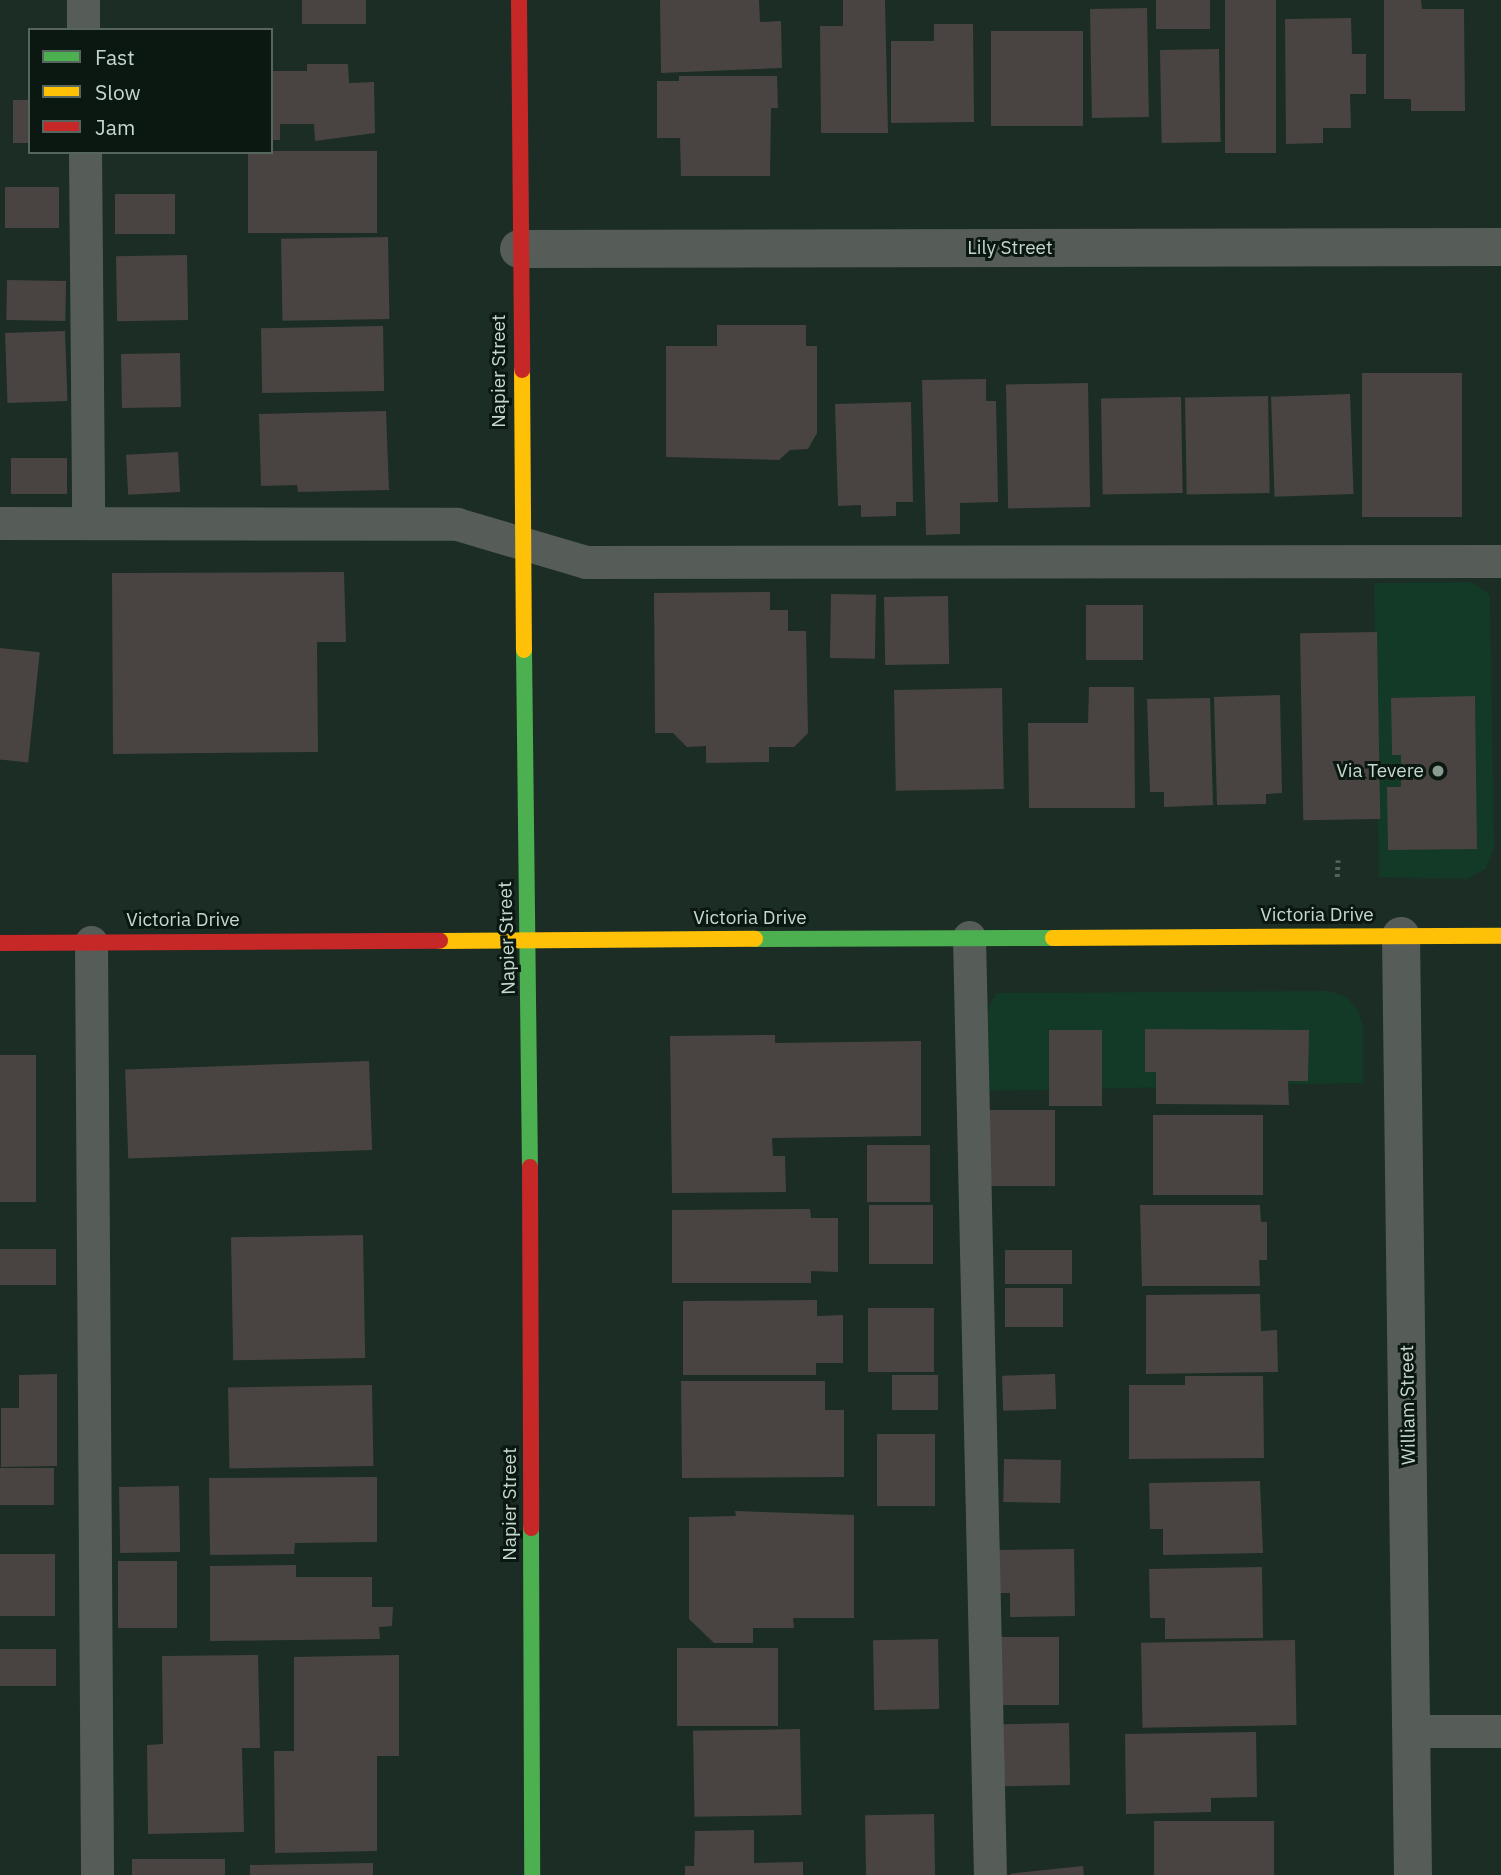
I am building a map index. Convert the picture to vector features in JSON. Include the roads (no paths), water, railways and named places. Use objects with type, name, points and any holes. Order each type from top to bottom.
[{"type":"street","name":"Napier Street","points":[[519,0],[521,543],[529,940],[532,1875]]},
{"type":"street","name":"Lily Street","points":[[519,249],[1501,247]]},
{"type":"street","name":"William Street","points":[[1401,936],[1413,1875]]},
{"type":"street","name":"Victoria Drive","points":[[0,943],[1501,936]]},
{"type":"lane","points":[[83,0],[83,28]]},
{"type":"lane","points":[[85,154],[88,523]]},
{"type":"lane","points":[[0,523],[457,524],[586,562],[1501,561]]},
{"type":"lane","points":[[969,937],[990,1875]]},
{"type":"lane","points":[[91,942],[97,1875]]},
{"type":"lane","points":[[1413,1731],[1501,1731]]},
{"type":"place","name":"Via Tevere","points":[[1438,771]]}]
